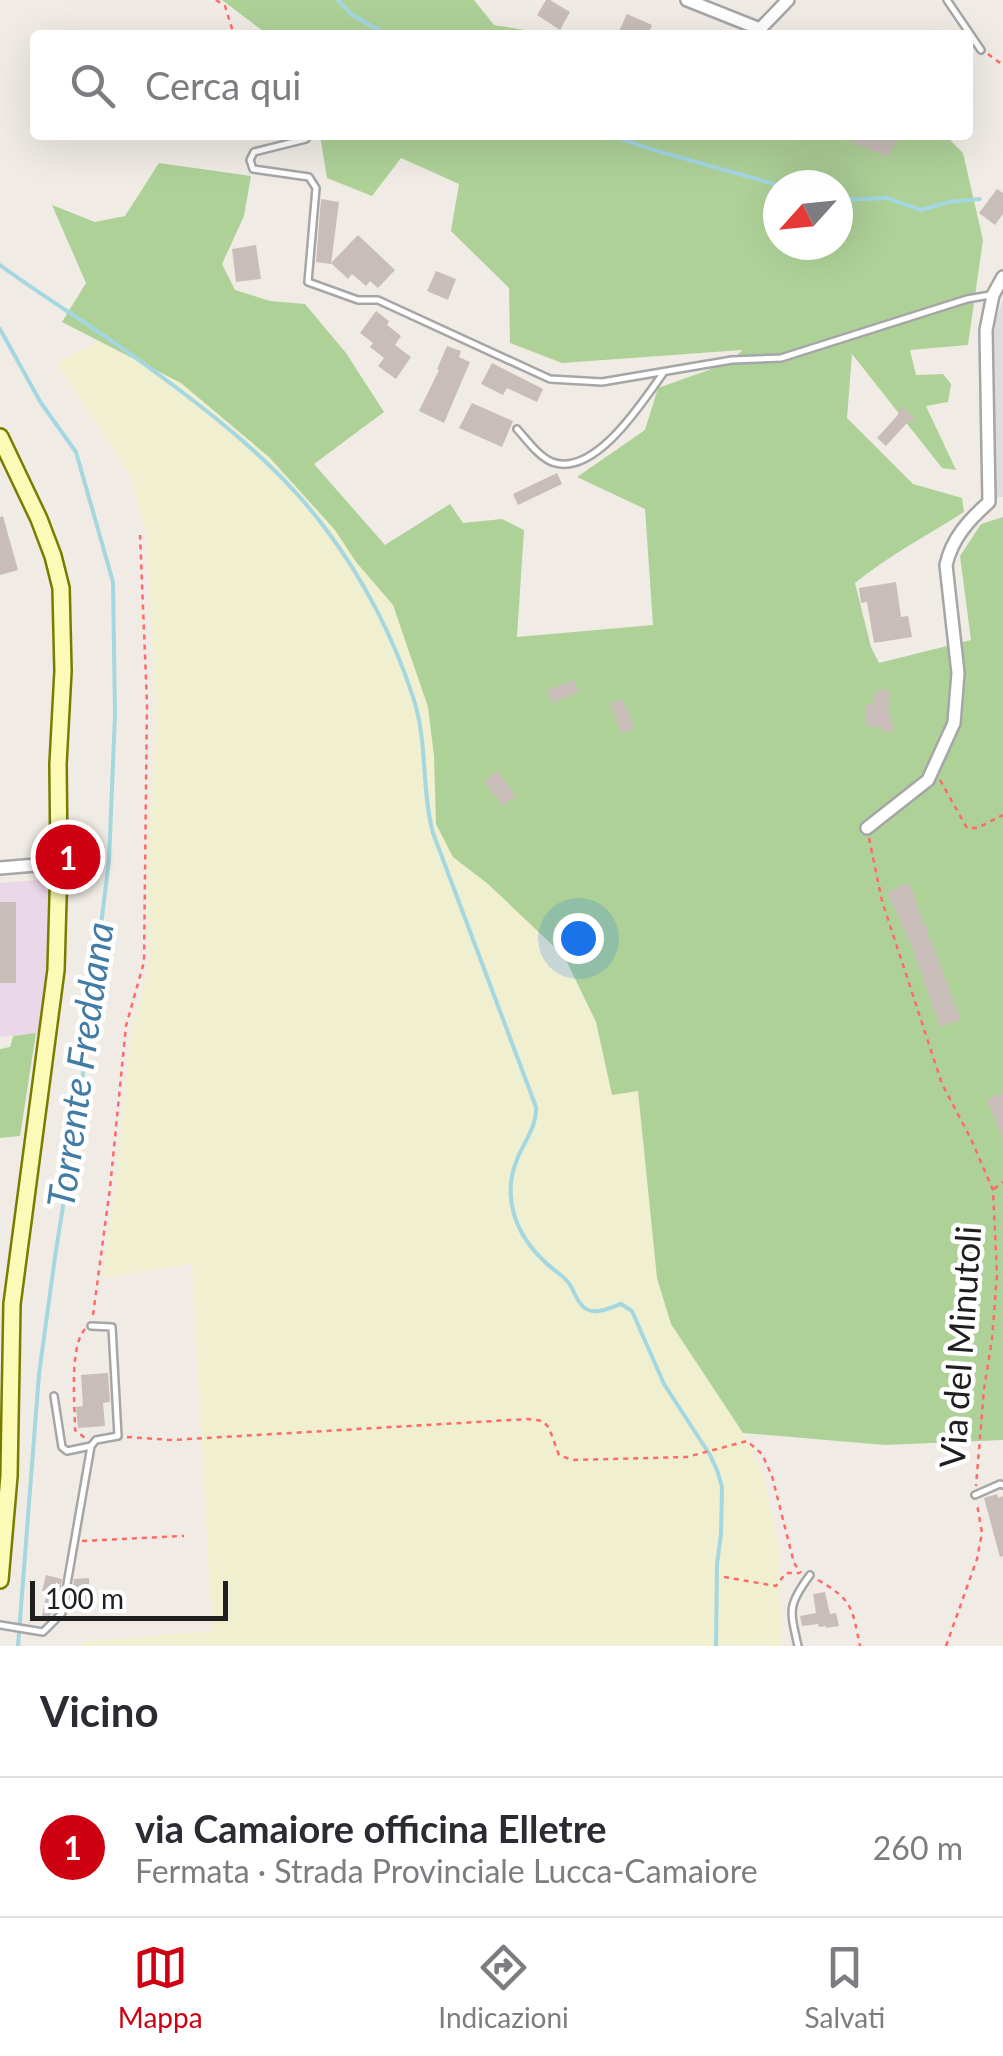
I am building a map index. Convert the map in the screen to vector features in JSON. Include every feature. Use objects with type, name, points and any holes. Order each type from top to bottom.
[{"type":"main road","points":[[0,437],[53,556],[61,588],[63,670],[56,970],[12,1304],[9,1476],[0,1580]]},
{"type":"street","points":[[687,0],[760,29],[788,0]]},
{"type":"street","points":[[989,502],[986,330],[993,294],[1003,278]]},
{"type":"street","points":[[866,828],[928,780],[954,723],[958,673],[946,565],[958,534],[989,502],[1003,497]]},
{"type":"street","points":[[0,868],[59,863]]},
{"type":"lane","points":[[947,0],[968,30]]},
{"type":"lane","points":[[973,37],[982,50]]},
{"type":"lane","points":[[302,140],[254,152],[250,160],[253,169],[310,177],[316,188],[308,282],[358,300],[378,300],[550,378],[602,382],[732,360],[781,358],[993,294]]},
{"type":"lane","points":[[517,429],[536,451],[554,463],[583,462],[624,428],[664,371]]},
{"type":"lane","points":[[54,1396],[62,1447],[68,1451],[118,1436],[112,1326],[91,1326]]},
{"type":"lane","points":[[1,1626],[43,1632],[62,1613],[94,1443]]},
{"type":"lane","points":[[976,1495],[1003,1485]]},
{"type":"lane","points":[[798,1646],[790,1612],[795,1594],[810,1576]]},
{"type":"path","points":[[216,0],[225,6],[232,30]]},
{"type":"path","points":[[982,50],[1003,65]]},
{"type":"path","points":[[94,1443],[75,1430],[78,1338],[91,1326],[126,1026],[144,962],[147,703],[140,535]]},
{"type":"path","points":[[934,770],[967,828],[977,828],[1003,815]]},
{"type":"path","name":"Via del Minutoli","points":[[866,828],[882,902],[942,1084],[972,1138],[993,1190],[998,1276],[976,1495],[982,1533],[977,1559],[946,1646]]},
{"type":"path","points":[[993,1190],[1003,1182]]},
{"type":"path","points":[[118,1436],[172,1440],[528,1419],[542,1421],[549,1428],[559,1456],[572,1460],[687,1457],[746,1442],[762,1454],[772,1476],[794,1563],[802,1573]]},
{"type":"path","points":[[75,1541],[184,1536]]},
{"type":"path","points":[[724,1577],[776,1586],[786,1573],[810,1576],[832,1588],[851,1606],[860,1646]]},
{"type":"shaded area","points":[[1003,299],[1003,497],[992,498],[993,328]]},
{"type":"shaded area","points":[[48,879],[46,1032],[0,1037],[0,883]]},
{"type":"green space","points":[[222,0],[474,0],[494,25],[525,30],[261,30]]},
{"type":"green space","points":[[321,140],[950,140],[963,153],[983,240],[968,345],[910,350],[916,375],[943,374],[951,384],[948,402],[926,406],[956,470],[942,468],[852,354],[847,418],[913,484],[962,498],[964,512],[855,583],[871,647],[879,663],[971,640],[960,556],[981,524],[1003,517],[1003,1440],[885,1445],[743,1433],[671,1324],[657,1278],[638,1091],[612,1095],[596,1022],[564,956],[488,884],[453,857],[436,824],[428,707],[393,605],[335,530],[269,457],[181,383],[62,322],[86,283],[52,205],[95,222],[125,216],[159,163],[251,176],[244,216],[222,264],[235,290],[270,301],[305,304],[346,353],[384,412],[314,464],[385,545],[450,504],[463,523],[502,519],[524,530],[517,637],[653,625],[645,509],[577,477],[645,430],[658,388],[731,362],[742,350],[562,363],[510,343],[509,288],[451,231],[459,184],[401,158],[372,196],[327,178]]},
{"type":"green space","points":[[99,341],[181,383],[269,457],[335,530],[393,605],[428,707],[453,857],[488,884],[564,956],[596,1022],[612,1094],[638,1091],[657,1278],[702,1373],[739,1424],[763,1474],[779,1549],[782,1646],[82,1646],[86,1641],[212,1631],[192,1264],[101,1278],[131,1035],[149,962],[147,866],[156,719],[147,534],[130,474],[56,362]]},
{"type":"green space","points":[[36,1033],[20,1136],[0,1138],[0,1049],[10,1047],[13,1036]]},
{"type":"building","points":[[546,0],[570,12],[560,30],[537,15]]},
{"type":"building","points":[[627,14],[652,25],[650,30],[619,30]]},
{"type":"building","points":[[854,140],[899,140],[888,157],[853,143]]},
{"type":"building","points":[[997,189],[1003,193],[1003,214],[995,225],[979,213]]},
{"type":"building","points":[[321,199],[339,202],[331,264],[316,262]]},
{"type":"building","points":[[358,235],[395,270],[378,288],[370,281],[366,286],[352,274],[348,279],[331,263]]},
{"type":"building","points":[[256,245],[261,279],[236,282],[232,249]]},
{"type":"building","points":[[436,271],[456,279],[448,300],[427,291]]},
{"type":"building","points":[[376,311],[401,336],[395,345],[411,357],[396,379],[378,366],[384,358],[360,333]]},
{"type":"building","points":[[447,346],[461,351],[459,357],[470,362],[444,423],[419,411]]},
{"type":"building","points":[[492,363],[543,389],[537,402],[507,388],[503,395],[481,384]]},
{"type":"building","points":[[472,403],[513,421],[502,447],[459,428]]},
{"type":"building","points":[[902,406],[916,420],[906,424],[886,446],[877,438]]},
{"type":"building","points":[[557,473],[562,484],[518,505],[513,494]]},
{"type":"building","points":[[3,516],[18,570],[0,575],[0,517]]},
{"type":"building","points":[[896,582],[901,617],[908,616],[912,637],[874,643],[867,602],[861,603],[859,588]]},
{"type":"building","points":[[574,680],[579,692],[552,703],[547,690]]},
{"type":"building","points":[[875,690],[889,690],[889,712],[895,729],[884,734],[881,727],[865,726],[866,705],[874,703]]},
{"type":"building","points":[[623,699],[635,728],[622,734],[610,704]]},
{"type":"building","points":[[498,771],[516,796],[503,806],[484,781]]},
{"type":"building","points":[[909,883],[961,1020],[940,1027],[913,950],[887,892]]},
{"type":"building","points":[[0,902],[16,902],[16,983],[0,983]]},
{"type":"building","points":[[1003,1093],[1003,1139],[987,1100]]},
{"type":"building","points":[[108,1373],[110,1402],[103,1403],[105,1426],[78,1428],[76,1407],[83,1406],[81,1375]]},
{"type":"building","points":[[997,1494],[998,1498],[1003,1496],[1000,1557],[984,1498]]},
{"type":"building","points":[[46,1575],[62,1579],[57,1607],[48,1618],[42,1616]]},
{"type":"building","points":[[89,1578],[90,1606],[69,1606],[74,1579]]},
{"type":"building","points":[[825,1592],[830,1614],[836,1613],[839,1626],[802,1626],[800,1616],[816,1613],[813,1594]]},
{"type":"waterway","points":[[338,0],[351,14],[378,30]]},
{"type":"waterway","points":[[624,140],[763,181]]},
{"type":"waterway","points":[[853,199],[887,198],[921,210],[980,199]]},
{"type":"waterway","points":[[0,265],[174,386],[266,462],[325,528],[376,609],[397,653],[418,714],[433,833],[536,1107],[533,1127],[513,1172],[514,1214],[526,1239],[568,1282],[584,1308],[599,1311],[621,1304],[632,1311],[664,1384],[710,1455],[722,1487],[716,1646]]},
{"type":"waterway","name":"Torrente Freddana","points":[[0,329],[41,403],[76,452],[113,582],[115,715],[109,860],[79,1105],[39,1374],[18,1646]]},
{"type":"place","name":"via Camaiore officina Elletre","points":[[68,857]]}]
